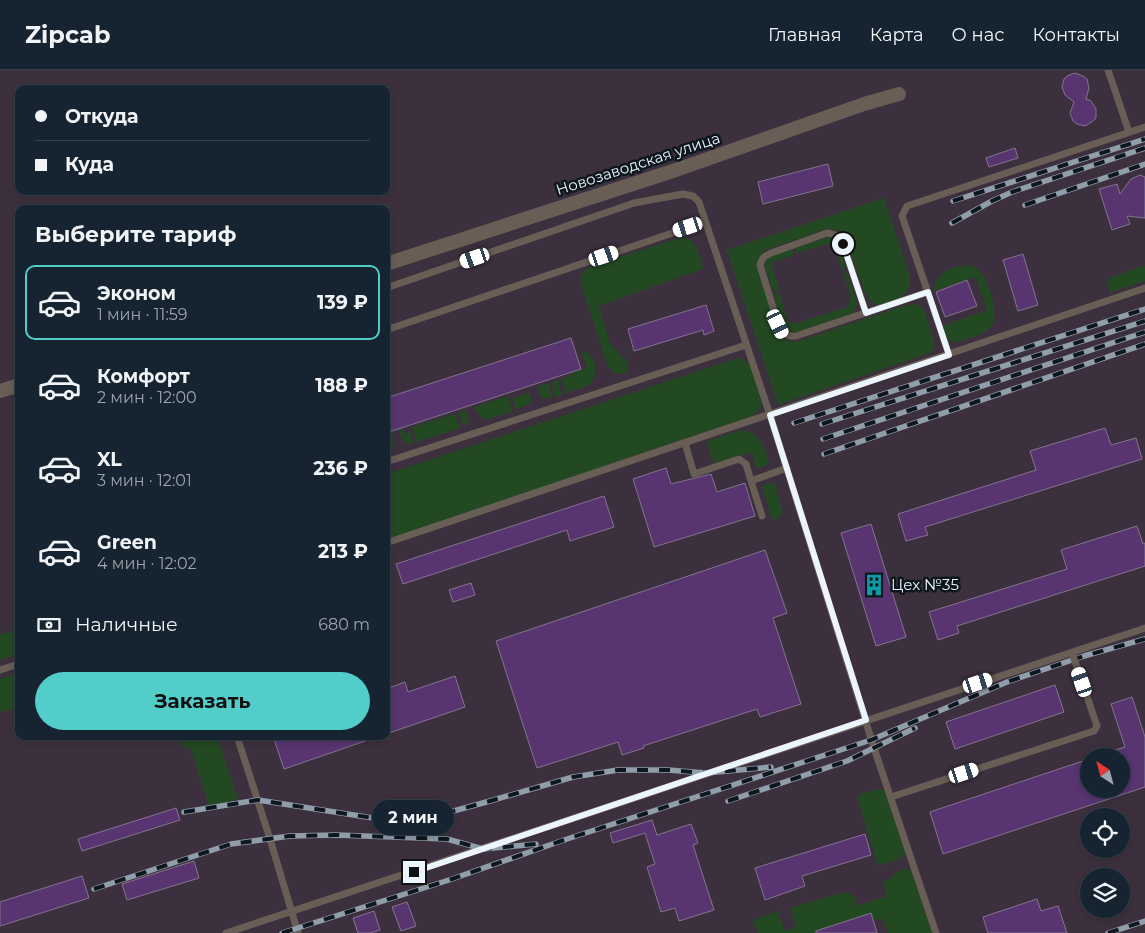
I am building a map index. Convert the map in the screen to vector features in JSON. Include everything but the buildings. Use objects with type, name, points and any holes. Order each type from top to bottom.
[{"type":"street","name":"Новозаводская улица","points":[[390,263],[667,173],[864,104],[898,94]]},
{"type":"street","points":[[0,391],[15,386]]},
{"type":"lane","points":[[1108,70],[1128,132]]},
{"type":"lane","points":[[949,355],[902,216],[907,206],[1145,127]]},
{"type":"lane","points":[[390,287],[634,204],[684,194],[693,196],[698,202],[770,415],[890,797],[936,933]]},
{"type":"lane","points":[[390,329],[705,222]]},
{"type":"lane","points":[[866,313],[843,244],[839,237],[833,233],[827,233],[765,255],[761,260],[760,265],[778,324],[783,333],[789,337],[796,336],[866,313],[928,292]]},
{"type":"lane","points":[[390,542],[1145,288]]},
{"type":"lane","points":[[390,461],[746,345]]},
{"type":"lane","points":[[685,443],[694,474],[740,459],[746,464],[762,516]]},
{"type":"lane","points":[[751,480],[787,468]]},
{"type":"lane","points":[[226,933],[1145,628]]},
{"type":"lane","points":[[890,797],[1094,730],[1097,726],[1072,653]]},
{"type":"lane","points":[[0,670],[15,665]]},
{"type":"lane","points":[[238,740],[298,933]]},
{"type":"shaded area","points":[[0,70],[1145,70],[1145,933],[0,933]]},
{"type":"green space","points":[[884,198],[910,276],[910,286],[906,293],[889,302],[873,304],[865,293],[845,236],[833,229],[826,229],[763,252],[757,264],[775,324],[782,337],[796,342],[903,306],[917,304],[925,311],[935,345],[930,353],[778,405],[727,250]]},
{"type":"green space","points":[[682,237],[687,238],[695,245],[703,269],[599,306],[610,344],[622,358],[625,357],[628,366],[627,372],[624,374],[614,373],[607,364],[580,281],[582,274],[591,266]]},
{"type":"green space","points":[[828,237],[836,239],[846,268],[842,270],[834,245],[831,243],[797,253],[795,248]]},
{"type":"green space","points":[[792,249],[794,255],[771,263],[779,289],[773,291],[764,264],[768,258]]},
{"type":"green space","points":[[967,265],[975,267],[987,283],[994,307],[993,322],[991,327],[984,333],[955,343],[948,338],[942,326],[987,310],[976,277],[934,291],[940,275],[949,269]]},
{"type":"green space","points":[[1145,265],[1145,281],[1112,292],[1110,291],[1107,279]]},
{"type":"green space","points":[[847,271],[857,305],[853,313],[797,332],[791,332],[787,329],[780,319],[774,294],[779,292],[788,321],[794,324],[847,307],[851,298],[843,272]]},
{"type":"green space","points":[[582,353],[590,354],[594,362],[595,372],[593,381],[590,385],[566,393],[561,379],[587,368]]},
{"type":"green space","points":[[738,358],[746,361],[750,366],[761,396],[762,405],[751,417],[620,460],[614,466],[390,542],[390,473]]},
{"type":"green space","points":[[558,380],[562,395],[555,397],[551,382]]},
{"type":"green space","points":[[548,383],[552,398],[547,399],[541,397],[537,387]]},
{"type":"green space","points":[[530,393],[530,404],[516,409],[513,398]]},
{"type":"green space","points":[[508,396],[513,411],[489,419],[481,417],[474,407]]},
{"type":"green space","points":[[466,410],[469,419],[466,425],[463,426],[459,412]]},
{"type":"green space","points":[[455,414],[460,428],[417,442],[412,427]]},
{"type":"green space","points":[[399,425],[404,434],[410,432],[414,443],[410,444],[403,441],[397,426]]},
{"type":"green space","points":[[741,430],[754,434],[761,441],[769,464],[757,469],[752,452],[714,465],[707,441]]},
{"type":"green space","points":[[392,434],[394,444],[390,450],[390,435]]},
{"type":"green space","points":[[774,482],[782,509],[782,514],[775,520],[772,519],[762,486]]},
{"type":"green space","points":[[15,629],[15,655],[0,660],[0,635]]},
{"type":"green space","points":[[15,674],[15,709],[0,712],[0,679]]},
{"type":"green space","points":[[180,740],[218,740],[238,800],[209,805],[191,750],[182,746]]},
{"type":"green space","points":[[878,789],[885,790],[906,852],[901,858],[878,866],[857,796]]},
{"type":"green space","points":[[903,869],[910,870],[912,873],[932,933],[888,933],[882,918],[833,933],[758,933],[753,920],[778,911],[785,931],[796,927],[790,908],[845,892],[854,897],[857,906],[887,896],[883,883]]},
{"type":"railway","points":[[953,201],[1145,139]]},
{"type":"railway","points":[[952,223],[1012,192],[1145,148]]},
{"type":"railway","points":[[1025,205],[1145,164]]},
{"type":"railway","points":[[794,423],[1145,309]]},
{"type":"railway","points":[[822,424],[1145,321]]},
{"type":"railway","points":[[823,439],[1145,332]]},
{"type":"railway","points":[[824,454],[1145,344]]},
{"type":"railway","points":[[282,933],[452,879],[561,841],[871,740],[1007,682],[1084,656],[1145,639]]},
{"type":"railway","points":[[728,801],[847,761],[915,728]]},
{"type":"railway","points":[[184,812],[258,800],[392,821],[428,818],[573,777],[618,770],[668,770],[706,773],[771,767]]},
{"type":"railway","points":[[94,889],[231,844],[290,836],[336,835],[447,839],[483,849],[536,844]]},
{"type":"railway","points":[[1108,933],[1145,921]]},
{"type":"place","name":"Цех №35","points":[[874,585]]},
{"type":"route","points":[[414,872],[866,720],[770,415],[949,355],[928,292],[866,313],[843,244]]}]
